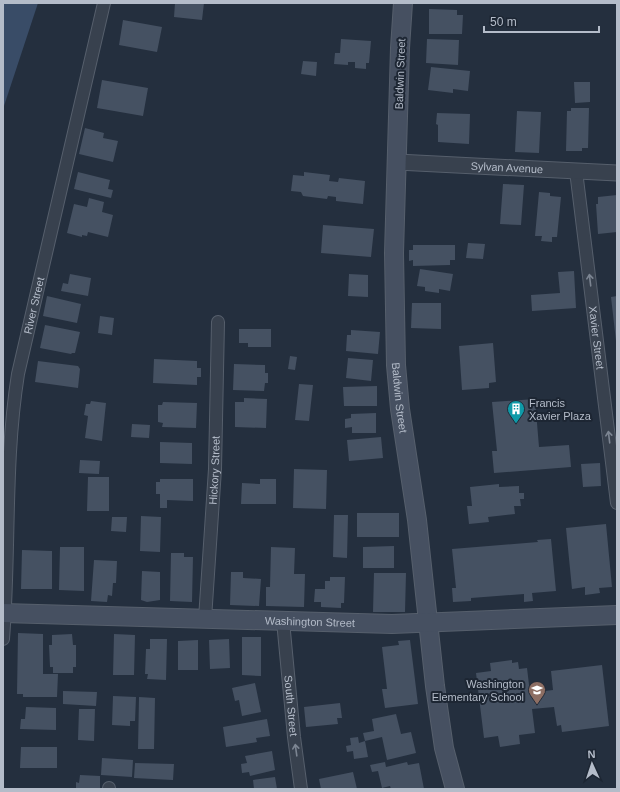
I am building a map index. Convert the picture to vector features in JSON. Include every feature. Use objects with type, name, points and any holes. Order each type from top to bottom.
[{"type":"main road","name":"Baldwin Street","points":[[403,3],[400,48],[394,253],[396,365],[400,409],[417,520],[444,748],[455,789]]},
{"type":"main road","name":"Washington Street","points":[[4,613],[392,624],[617,615]]},
{"type":"street","name":"River Street","points":[[3,639],[11,429],[18,374],[104,3]]},
{"type":"street","name":"Sylvan Avenue","points":[[397,162],[617,173]]},
{"type":"street","name":"Xavier Street","points":[[576,171],[617,504]]},
{"type":"street","name":"Hickory Street","points":[[205,619],[215,469],[218,322]]},
{"type":"street","name":"South Street","points":[[283,621],[294,737],[301,789]]},
{"type":"water","points":[[3,3],[38,3],[3,109]]},
{"type":"building","points":[[175,3],[204,3],[202,20],[174,17]]},
{"type":"building","points":[[429,9],[457,10],[457,15],[463,15],[462,34],[429,34]]},
{"type":"building","points":[[123,20],[162,27],[157,52],[119,45]]},
{"type":"building","points":[[341,39],[371,41],[369,63],[366,63],[366,69],[355,68],[355,62],[348,62],[348,65],[334,64],[335,53],[340,53]]},
{"type":"building","points":[[427,39],[459,40],[458,65],[426,63]]},
{"type":"building","points":[[303,61],[317,62],[316,76],[301,74]]},
{"type":"building","points":[[431,67],[470,71],[468,91],[453,89],[453,93],[428,90]]},
{"type":"building","points":[[102,80],[148,88],[143,116],[97,108]]},
{"type":"building","points":[[574,82],[590,82],[590,102],[575,103]]},
{"type":"building","points":[[571,108],[589,108],[588,148],[582,148],[582,151],[566,151],[567,111],[571,111]]},
{"type":"building","points":[[517,111],[541,112],[539,153],[515,152]]},
{"type":"building","points":[[437,113],[470,114],[469,144],[438,142],[438,125],[436,124]]},
{"type":"building","points":[[85,128],[104,133],[103,138],[118,141],[113,162],[79,154]]},
{"type":"building","points":[[78,172],[110,180],[108,189],[113,190],[111,198],[74,189]]},
{"type":"building","points":[[304,172],[330,175],[329,181],[338,182],[339,178],[365,181],[363,204],[336,201],[336,197],[328,196],[327,199],[303,196],[301,192],[291,191],[293,175],[304,176]]},
{"type":"building","points":[[503,184],[524,185],[521,225],[500,224]]},
{"type":"building","points":[[539,192],[550,193],[550,196],[561,197],[557,237],[552,237],[552,242],[541,241],[542,236],[535,236]]},
{"type":"building","points":[[617,195],[617,232],[598,234],[596,204],[598,204],[598,197]]},
{"type":"building","points":[[89,198],[104,202],[102,212],[113,215],[108,237],[88,232],[87,236],[82,235],[82,237],[67,233],[74,204],[87,207]]},
{"type":"building","points":[[323,225],[374,229],[371,257],[321,253]]},
{"type":"building","points":[[468,243],[485,244],[483,259],[466,258]]},
{"type":"building","points":[[413,245],[455,245],[455,260],[450,260],[450,265],[413,266],[413,260],[409,261],[409,250],[413,250]]},
{"type":"building","points":[[420,269],[453,274],[450,291],[439,289],[439,293],[425,291],[425,287],[417,286]]},
{"type":"building","points":[[574,271],[576,308],[532,311],[531,295],[560,293],[558,272]]},
{"type":"building","points":[[70,274],[91,278],[88,296],[61,291],[63,283],[68,284]]},
{"type":"building","points":[[349,274],[368,275],[368,297],[348,296]]},
{"type":"building","points":[[47,296],[81,304],[77,323],[43,316]]},
{"type":"building","points":[[617,296],[617,341],[616,341],[611,297]]},
{"type":"building","points":[[412,303],[441,303],[441,329],[411,328]]},
{"type":"building","points":[[100,316],[114,318],[112,335],[98,333]]},
{"type":"building","points":[[45,325],[80,332],[75,353],[71,354],[40,348]]},
{"type":"building","points":[[239,329],[271,329],[271,347],[248,347],[248,343],[239,343]]},
{"type":"building","points":[[351,330],[380,332],[378,354],[346,351],[347,335],[351,335]]},
{"type":"building","points":[[493,343],[496,382],[489,383],[489,388],[462,390],[459,346]]},
{"type":"building","points":[[290,356],[297,357],[295,370],[288,369]]},
{"type":"building","points":[[348,358],[373,360],[371,381],[346,378]]},
{"type":"building","points":[[154,359],[197,361],[197,368],[201,368],[201,377],[197,377],[197,385],[153,383]]},
{"type":"building","points":[[38,361],[78,366],[80,369],[78,388],[35,382]]},
{"type":"building","points":[[234,364],[265,365],[265,373],[268,373],[268,383],[265,383],[264,391],[233,390]]},
{"type":"building","points":[[299,384],[313,385],[309,421],[295,420]]},
{"type":"building","points":[[377,386],[377,406],[344,406],[343,387]]},
{"type":"building","points":[[244,398],[267,399],[266,428],[235,427],[235,402],[244,402]]},
{"type":"building","name":"Francis Xavier Plaza","points":[[535,399],[539,447],[569,445],[571,467],[494,473],[492,451],[497,451],[492,402]]},
{"type":"building","points":[[91,401],[106,403],[102,441],[85,438],[88,416],[84,415],[86,404],[90,404]]},
{"type":"building","points":[[163,402],[197,403],[196,428],[162,427],[163,423],[158,422],[158,405],[162,405]]},
{"type":"building","points":[[376,413],[376,433],[352,433],[352,427],[345,428],[345,419],[351,418],[351,414]]},
{"type":"building","points":[[132,424],[150,425],[149,438],[131,437]]},
{"type":"building","points":[[381,437],[383,458],[349,461],[347,440]]},
{"type":"building","points":[[160,442],[192,443],[192,464],[160,463]]},
{"type":"building","points":[[80,460],[100,461],[99,474],[79,473]]},
{"type":"building","points":[[600,463],[601,486],[583,487],[581,464]]},
{"type":"building","points":[[294,469],[327,470],[326,509],[293,508]]},
{"type":"building","points":[[88,477],[109,477],[109,511],[87,511]]},
{"type":"building","points":[[160,479],[193,479],[193,501],[167,500],[167,508],[160,508],[160,494],[156,494],[156,482],[160,482]]},
{"type":"building","points":[[260,479],[276,479],[276,504],[241,504],[242,483],[260,484]]},
{"type":"building","points":[[499,484],[499,487],[519,486],[519,493],[524,493],[524,499],[520,499],[521,506],[514,506],[515,514],[488,517],[489,522],[469,524],[467,506],[472,506],[470,487]]},
{"type":"building","points":[[357,513],[399,513],[399,537],[357,537]]},
{"type":"building","points":[[334,515],[348,515],[347,558],[333,557]]},
{"type":"building","points":[[141,516],[161,517],[160,552],[140,551]]},
{"type":"building","points":[[112,517],[127,517],[126,532],[111,531]]},
{"type":"building","points":[[606,524],[612,587],[599,588],[600,593],[585,595],[585,587],[572,589],[566,528]]},
{"type":"building","points":[[551,539],[556,591],[532,593],[533,601],[524,602],[524,594],[471,598],[471,601],[453,602],[452,588],[456,588],[452,549],[538,542],[537,540]]},
{"type":"building","points":[[394,546],[394,568],[363,568],[363,547]]},
{"type":"building","points":[[60,547],[84,547],[84,591],[59,590]]},
{"type":"building","points":[[271,547],[295,548],[294,574],[305,574],[304,607],[266,606],[266,587],[270,587]]},
{"type":"building","points":[[22,550],[52,551],[52,589],[21,589]]},
{"type":"building","points":[[171,553],[184,553],[184,557],[193,557],[192,602],[170,601]]},
{"type":"building","points":[[94,560],[117,561],[116,583],[113,583],[112,596],[108,595],[107,602],[91,601]]},
{"type":"building","points":[[142,571],[160,572],[160,600],[147,602],[141,600]]},
{"type":"building","points":[[231,572],[243,572],[243,578],[261,579],[259,606],[230,605]]},
{"type":"building","points":[[374,573],[406,573],[405,612],[373,612]]},
{"type":"building","points":[[330,577],[345,577],[344,603],[341,603],[341,608],[321,607],[321,602],[314,602],[315,589],[325,589],[325,581],[330,581]]},
{"type":"building","points":[[18,633],[43,634],[43,674],[58,674],[57,697],[23,697],[23,694],[17,694]]},
{"type":"building","points":[[72,634],[73,645],[76,645],[76,667],[73,667],[73,673],[53,673],[53,667],[50,667],[49,645],[52,645],[52,635]]},
{"type":"building","points":[[114,634],[135,635],[134,675],[113,675]]},
{"type":"building","points":[[242,637],[261,637],[261,676],[242,675]]},
{"type":"building","points":[[150,639],[167,639],[166,680],[147,679],[148,674],[145,674],[146,649],[150,649]]},
{"type":"building","points":[[229,639],[230,668],[210,669],[209,640]]},
{"type":"building","points":[[198,640],[198,670],[178,670],[178,641]]},
{"type":"building","points":[[410,640],[418,704],[385,708],[382,689],[387,689],[382,647],[399,645],[398,641]]},
{"type":"building","points":[[512,660],[512,663],[518,662],[519,669],[527,668],[530,693],[553,690],[551,671],[602,665],[609,726],[562,732],[561,725],[557,726],[554,707],[532,709],[535,733],[519,735],[520,744],[500,747],[498,736],[484,738],[476,673],[491,671],[490,663]]},
{"type":"building","points":[[255,683],[261,712],[242,716],[239,700],[235,701],[232,688]]},
{"type":"building","points":[[63,691],[97,692],[96,706],[63,704]]},
{"type":"building","points":[[113,696],[136,697],[135,721],[130,721],[130,726],[112,725]]},
{"type":"building","points":[[139,697],[155,698],[154,749],[138,749]]},
{"type":"building","points":[[340,703],[342,718],[337,718],[338,724],[306,727],[304,707]]},
{"type":"building","points":[[26,707],[56,708],[56,730],[20,729],[21,719],[25,719]]},
{"type":"building","points":[[79,709],[95,709],[94,741],[78,740]]},
{"type":"building","points":[[396,714],[401,734],[411,732],[416,753],[387,760],[382,737],[365,741],[363,733],[374,731],[372,719]]},
{"type":"building","points":[[267,719],[270,736],[256,738],[257,742],[226,747],[223,727]]},
{"type":"building","points":[[358,737],[359,743],[365,741],[368,757],[354,759],[353,751],[347,752],[346,746],[351,745],[350,738]]},
{"type":"building","points":[[21,747],[57,747],[57,768],[20,768]]},
{"type":"building","points":[[272,751],[275,770],[250,776],[249,772],[242,773],[241,764],[247,763],[245,756]]},
{"type":"building","points":[[102,758],[133,760],[132,777],[101,775]]},
{"type":"building","points":[[385,762],[386,767],[407,762],[408,765],[419,763],[424,789],[391,789],[390,786],[382,788],[378,771],[372,772],[370,765]]},
{"type":"building","points":[[135,763],[174,764],[173,780],[134,778]]},
{"type":"building","points":[[353,772],[357,789],[321,789],[319,779]]},
{"type":"building","points":[[80,775],[100,776],[100,789],[76,789],[76,782],[79,783]]},
{"type":"building","points":[[275,777],[277,789],[254,789],[253,780]]},
{"type":"place","name":"Francis Xavier Plaza","points":[[516,424]]},
{"type":"place","name":"Washington Elementary School","points":[[537,705]]}]
